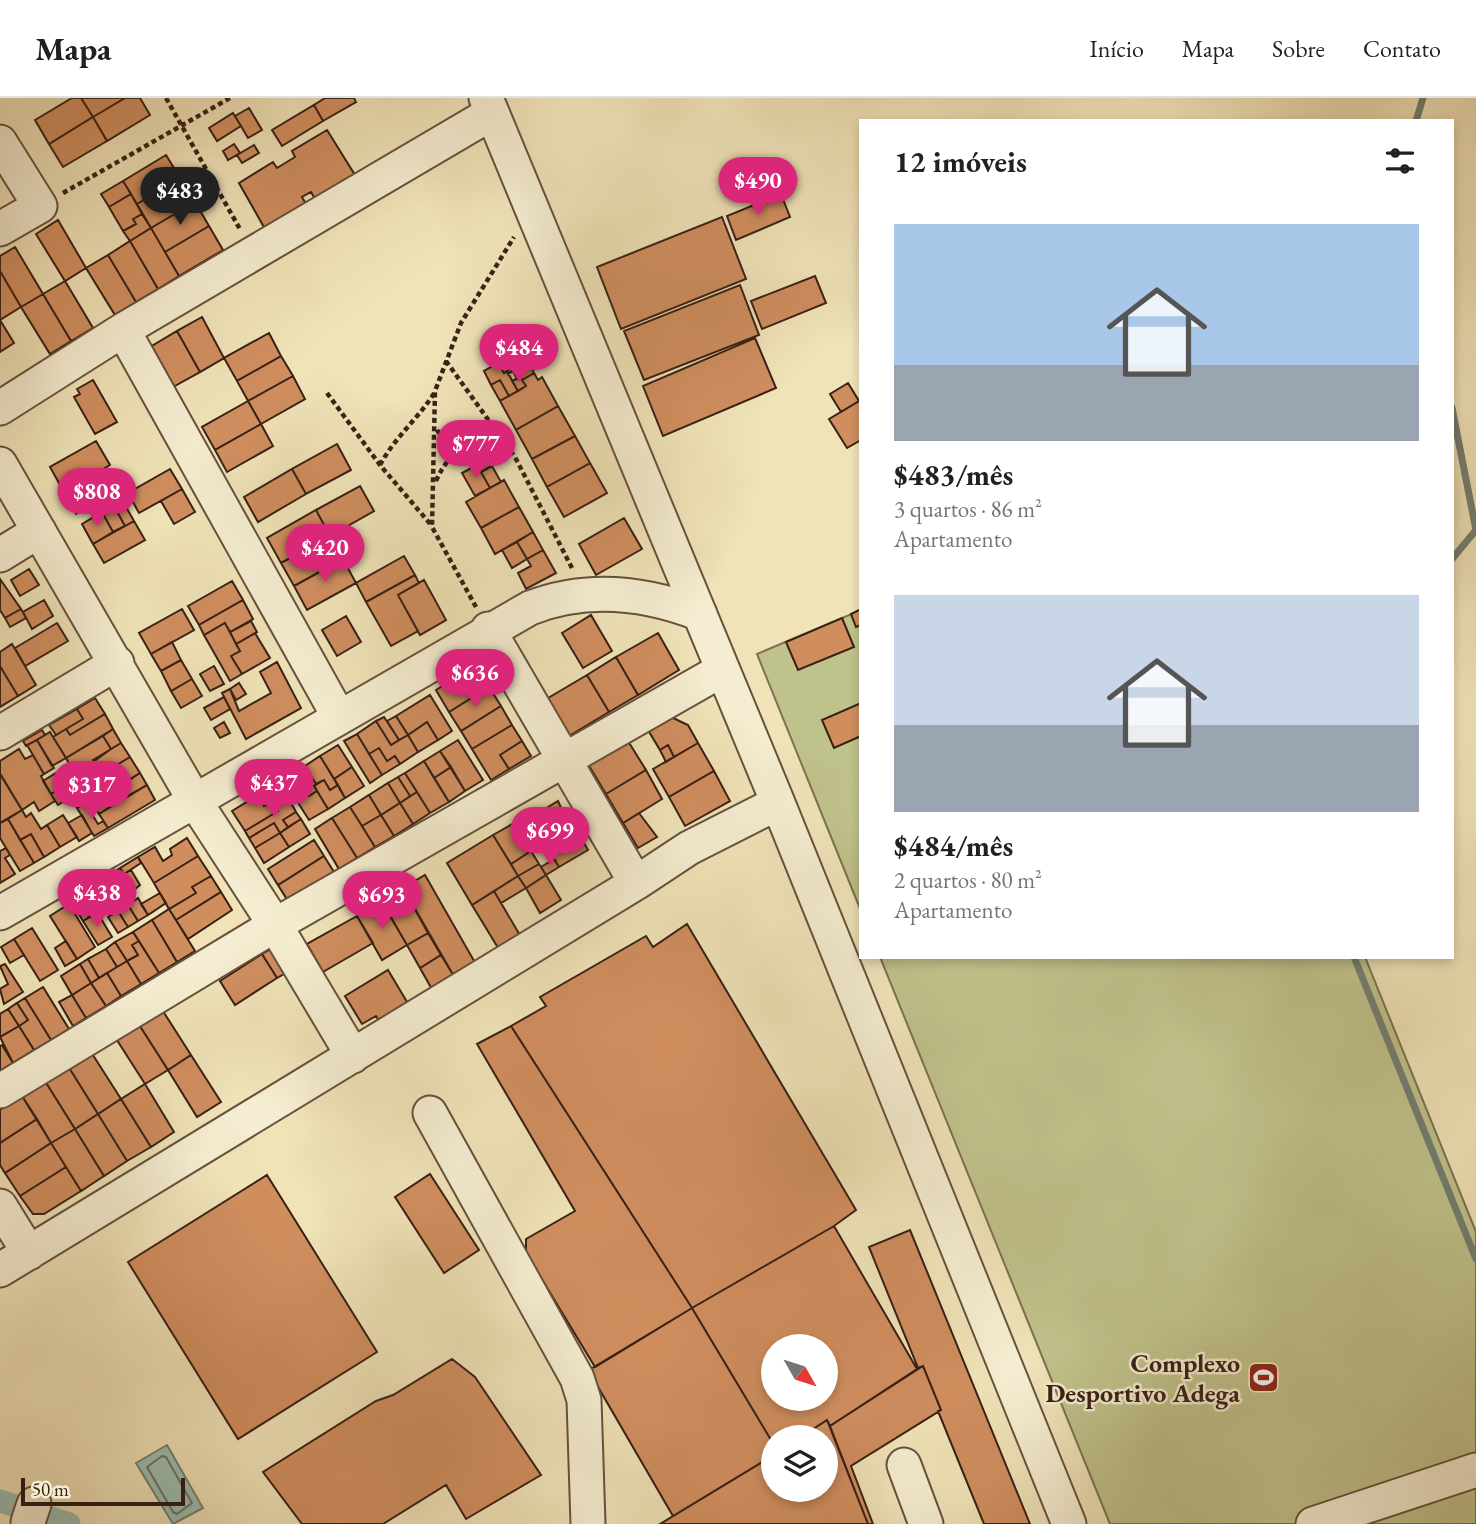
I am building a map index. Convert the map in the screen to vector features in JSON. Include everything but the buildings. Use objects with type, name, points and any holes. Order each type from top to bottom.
[{"type":"street","points":[[0,408],[489,105],[778,803],[1069,1524]]},
{"type":"street","points":[[0,142],[40,206],[0,229]]},
{"type":"street","points":[[123,330],[339,717]]},
{"type":"street","points":[[0,464],[196,803],[275,925],[352,1056]]},
{"type":"street","points":[[0,555],[39,531]]},
{"type":"street","points":[[0,913],[196,803],[488,629],[530,608],[577,595],[603,593],[650,597],[700,614]]},
{"type":"street","points":[[488,629],[636,884]]},
{"type":"street","points":[[0,733],[117,663]]},
{"type":"street","points":[[0,1091],[275,925],[722,670]]},
{"type":"street","points":[[0,1270],[636,884],[689,848],[778,803]]},
{"type":"street","points":[[430,1113],[577,1378],[583,1400],[588,1524]]},
{"type":"street","points":[[0,1206],[29,1253]]},
{"type":"street","points":[[904,1465],[926,1524]]},
{"type":"street","points":[[1313,1524],[1476,1470]]},
{"type":"path","points":[[166,98],[254,253]]},
{"type":"path","points":[[40,206],[230,98]]},
{"type":"path","points":[[380,465],[391,444],[422,413],[435,391],[461,323],[531,206]]},
{"type":"path","points":[[446,361],[515,457],[573,570],[577,595]]},
{"type":"path","points":[[432,527],[435,391]]},
{"type":"path","points":[[327,393],[380,465],[432,527],[488,629]]},
{"type":"path","points":[[436,429],[443,439],[453,445],[484,442],[515,457]]},
{"type":"path","points":[[435,485],[453,454],[468,445]]},
{"type":"green space","points":[[859,611],[859,906],[757,654]]},
{"type":"green space","name":"Complexo Desportivo Adega","points":[[881,959],[1366,959],[1476,1232],[1476,1524],[1110,1524]]},
{"type":"water","points":[[167,1445],[203,1508],[173,1524],[136,1463]]},
{"type":"waterway","points":[[1417,119],[1423,98]]},
{"type":"waterway","points":[[1454,418],[1476,530],[1454,557]]},
{"type":"waterway","points":[[1355,959],[1476,1259]]},
{"type":"waterway","points":[[0,1501],[69,1524]]},
{"type":"place","name":"Complexo Desportivo Adega","points":[[1263,1378]]}]
